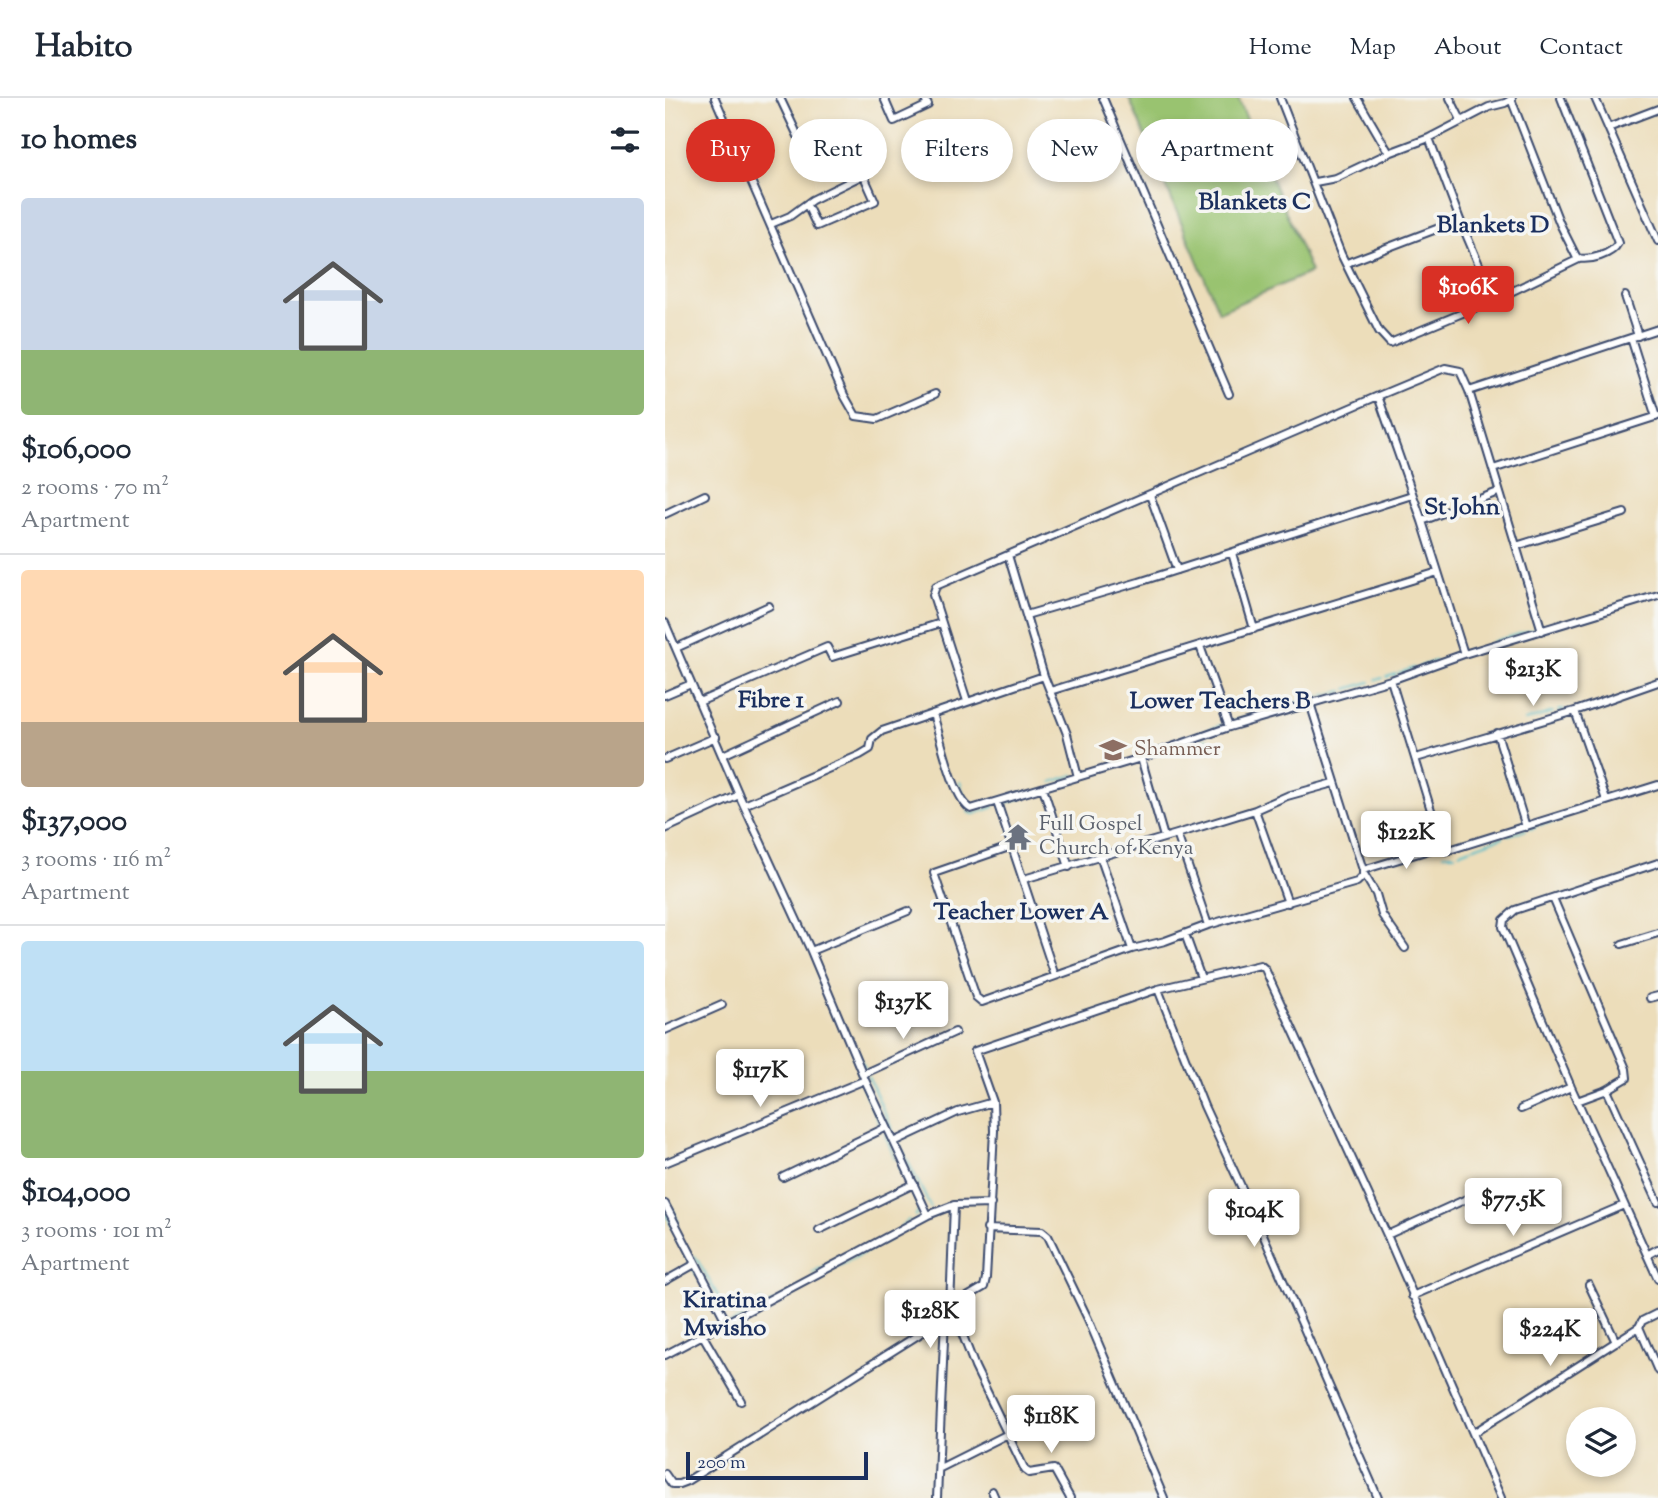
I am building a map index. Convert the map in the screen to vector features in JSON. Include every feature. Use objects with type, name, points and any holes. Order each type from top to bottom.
[{"type":"street","points":[[715,98],[844,396],[856,416],[877,419],[935,394]]},
{"type":"street","points":[[780,98],[790,119]]},
{"type":"street","points":[[884,98],[894,121],[928,105],[924,98]]},
{"type":"street","points":[[1103,98],[1229,394]]},
{"type":"street","points":[[1280,98],[1341,254],[1379,331],[1390,343],[1494,300],[1579,260],[1608,253],[1616,248],[1618,243],[1561,98]]},
{"type":"street","points":[[1357,98],[1389,153]]},
{"type":"street","points":[[1450,98],[1461,120]]},
{"type":"street","points":[[1315,182],[1336,177],[1429,138],[1461,120],[1520,98]]},
{"type":"street","points":[[1595,98],[1658,241]]},
{"type":"street","points":[[1512,100],[1560,225],[1579,260]]},
{"type":"street","points":[[1608,128],[1658,108]]},
{"type":"street","points":[[1429,138],[1459,220],[1494,300]]},
{"type":"street","points":[[771,223],[790,216],[812,200],[850,182]]},
{"type":"street","points":[[807,205],[817,226],[875,201],[866,182]]},
{"type":"street","points":[[1347,263],[1459,220]]},
{"type":"street","points":[[1493,469],[1657,416],[1625,296]]},
{"type":"street","points":[[1469,391],[1658,329]]},
{"type":"street","points":[[967,701],[941,623],[933,589],[1445,368],[1461,372],[1469,391],[1542,631]]},
{"type":"street","points":[[1378,396],[1422,521],[1464,654]]},
{"type":"street","points":[[1422,521],[1499,492]]},
{"type":"street","points":[[665,514],[705,495]]},
{"type":"street","points":[[1150,495],[1177,570]]},
{"type":"street","points":[[1026,615],[1412,495]]},
{"type":"street","points":[[1516,545],[1624,513]]},
{"type":"street","points":[[1232,553],[1254,629]]},
{"type":"street","points":[[1008,555],[1044,676],[1067,734],[1077,777]]},
{"type":"street","points":[[1050,691],[1438,572]]},
{"type":"street","points":[[933,713],[962,802],[971,809],[1658,595]]},
{"type":"street","points":[[676,648],[769,606]]},
{"type":"street","points":[[699,702],[827,647],[832,657],[941,623]]},
{"type":"street","points":[[666,626],[739,795],[811,951],[864,1077],[928,1214]]},
{"type":"street","points":[[1200,646],[1229,727]]},
{"type":"street","points":[[744,806],[860,755],[870,749],[876,734],[1044,676]]},
{"type":"street","points":[[1391,680],[1442,846],[1446,851],[1450,852],[1658,785]]},
{"type":"street","points":[[665,695],[691,684]]},
{"type":"street","points":[[1416,758],[1657,685]]},
{"type":"street","points":[[723,755],[840,701]]},
{"type":"street","points":[[1310,703],[1363,872],[1382,915],[1405,948]]},
{"type":"street","points":[[1575,710],[1606,800]]},
{"type":"street","points":[[1497,733],[1526,827]]},
{"type":"street","points":[[665,759],[716,737]]},
{"type":"street","points":[[1141,758],[1164,837]]},
{"type":"street","points":[[1024,879],[1255,810],[1287,796],[1334,783]]},
{"type":"street","points":[[1043,788],[1069,867]]},
{"type":"street","points":[[665,829],[739,795]]},
{"type":"street","points":[[997,802],[1055,976]]},
{"type":"street","points":[[1255,810],[1288,903]]},
{"type":"street","points":[[1177,834],[1208,925]]},
{"type":"street","points":[[1012,846],[934,873],[978,1000],[982,1002],[1132,949],[1357,882],[1363,872],[1442,846]]},
{"type":"street","points":[[1100,856],[1132,949]]},
{"type":"street","points":[[1658,863],[1515,910],[1504,919],[1503,927],[1577,1101],[1658,1279]]},
{"type":"street","points":[[1553,898],[1626,1069],[1627,1078],[1607,1090],[1577,1101]]},
{"type":"street","points":[[811,951],[908,911]]},
{"type":"street","points":[[1622,944],[1658,933]]},
{"type":"street","points":[[1185,934],[1201,978]]},
{"type":"street","points":[[937,1498],[945,1318],[951,1307],[984,1287],[991,1204],[993,1102],[975,1051],[1158,989],[1257,965],[1263,966],[1387,1235],[1475,1432],[1501,1498]]},
{"type":"street","points":[[1158,989],[1204,1106],[1378,1498]]},
{"type":"street","points":[[1650,999],[1658,996]]},
{"type":"street","points":[[665,1030],[722,1005]]},
{"type":"street","points":[[665,1163],[864,1077],[955,1032]]},
{"type":"street","points":[[1521,1109],[1571,1087]]},
{"type":"street","points":[[1607,1090],[1658,1202]]},
{"type":"street","points":[[894,1142],[958,1112],[993,1102]]},
{"type":"street","points":[[783,1177],[887,1126]]},
{"type":"street","points":[[819,1230],[913,1184]]},
{"type":"street","points":[[1387,1235],[1484,1191]]},
{"type":"street","points":[[665,1204],[727,1323]]},
{"type":"street","points":[[665,1355],[928,1214],[954,1205],[991,1204]]},
{"type":"street","points":[[954,1205],[951,1307],[955,1320],[1025,1470],[1029,1473],[1054,1469],[1070,1498]]},
{"type":"street","points":[[1412,1296],[1624,1205]]},
{"type":"street","points":[[987,1229],[1042,1231],[1048,1236],[1088,1319],[1164,1498]]},
{"type":"street","points":[[1647,1255],[1658,1249]]},
{"type":"street","points":[[665,1281],[695,1264]]},
{"type":"street","points":[[1589,1285],[1616,1342]]},
{"type":"street","points":[[1475,1432],[1658,1313]]},
{"type":"street","points":[[665,1474],[672,1483],[687,1480],[945,1318],[955,1320]]},
{"type":"street","points":[[1639,1327],[1658,1371]]},
{"type":"street","points":[[702,1335],[741,1401]]},
{"type":"street","points":[[940,1468],[1008,1434]]},
{"type":"green space","points":[[1129,98],[1238,98],[1247,119],[1138,119]]},
{"type":"green space","points":[[1164,182],[1273,182],[1311,272],[1219,312]]},
{"type":"waterway","points":[[1492,642],[1538,628]]},
{"type":"waterway","points":[[1419,667],[1435,661]]},
{"type":"waterway","points":[[1399,673],[1414,668]]},
{"type":"waterway","points":[[1387,677],[1396,674]]},
{"type":"waterway","points":[[1376,680],[1383,678]]},
{"type":"waterway","points":[[1347,689],[1370,682]]},
{"type":"waterway","points":[[1325,695],[1343,691]]},
{"type":"waterway","points":[[1307,699],[1322,696]]},
{"type":"waterway","points":[[1290,705],[1304,700]]},
{"type":"waterway","points":[[1274,709],[1287,706]]},
{"type":"waterway","points":[[1294,712],[1305,708]]},
{"type":"waterway","points":[[1558,711],[1564,709]]},
{"type":"waterway","points":[[1266,712],[1272,710]]},
{"type":"waterway","points":[[1525,721],[1553,712]]},
{"type":"waterway","points":[[1231,722],[1264,713]]},
{"type":"waterway","points":[[1183,740],[1221,725]]},
{"type":"waterway","points":[[1192,744],[1207,738]]},
{"type":"waterway","points":[[1142,754],[1158,749]]},
{"type":"waterway","points":[[1052,782],[1074,775]]},
{"type":"waterway","points":[[960,782],[964,797]]},
{"type":"waterway","points":[[1003,811],[1003,804],[1041,791]]},
{"type":"waterway","points":[[968,812],[974,814],[994,807]]},
{"type":"waterway","points":[[1540,825],[1564,819]]},
{"type":"waterway","points":[[1530,829],[1536,827]]},
{"type":"waterway","points":[[1508,835],[1526,830]]},
{"type":"waterway","points":[[1460,852],[1503,837]]},
{"type":"waterway","points":[[1443,854],[1455,854]]},
{"type":"waterway","points":[[929,875],[931,882]]},
{"type":"waterway","points":[[933,886],[936,896]]},
{"type":"waterway","points":[[858,1053],[865,1069]]},
{"type":"waterway","points":[[868,1076],[893,1132]]},
{"type":"waterway","points":[[862,1085],[880,1125]]},
{"type":"waterway","points":[[885,1134],[895,1159]]},
{"type":"waterway","points":[[899,1144],[931,1208]]},
{"type":"waterway","points":[[899,1166],[907,1182]]},
{"type":"waterway","points":[[911,1189],[920,1209],[915,1216]]},
{"type":"waterway","points":[[672,1208],[678,1222]]},
{"type":"waterway","points":[[665,1212],[696,1274]]},
{"type":"waterway","points":[[901,1226],[909,1220]]},
{"type":"waterway","points":[[837,1267],[891,1238]]},
{"type":"waterway","points":[[695,1256],[727,1312]]},
{"type":"waterway","points":[[812,1273],[832,1262]]},
{"type":"waterway","points":[[815,1280],[832,1269]]},
{"type":"waterway","points":[[789,1295],[811,1282]]},
{"type":"waterway","points":[[768,1305],[785,1297]]},
{"type":"waterway","points":[[732,1315],[762,1300]]},
{"type":"waterway","points":[[722,1329],[758,1309]]},
{"type":"place","name":"Shammer","points":[[1113,750]]},
{"type":"place","name":"Full Gospel Church of Kenya","points":[[1018,837]]},
{"type":"district","name":"Blankets C","points":[[1255,203]]},
{"type":"district","name":"Blankets D","points":[[1493,226]]},
{"type":"district","name":"St John","points":[[1462,508]]},
{"type":"district","name":"Fibre 1","points":[[771,701]]},
{"type":"district","name":"Lower Teachers B","points":[[1220,702]]},
{"type":"district","name":"Teacher Lower A","points":[[1021,913]]},
{"type":"district","name":"Kiratina Mwisho","points":[[725,1315]]}]
